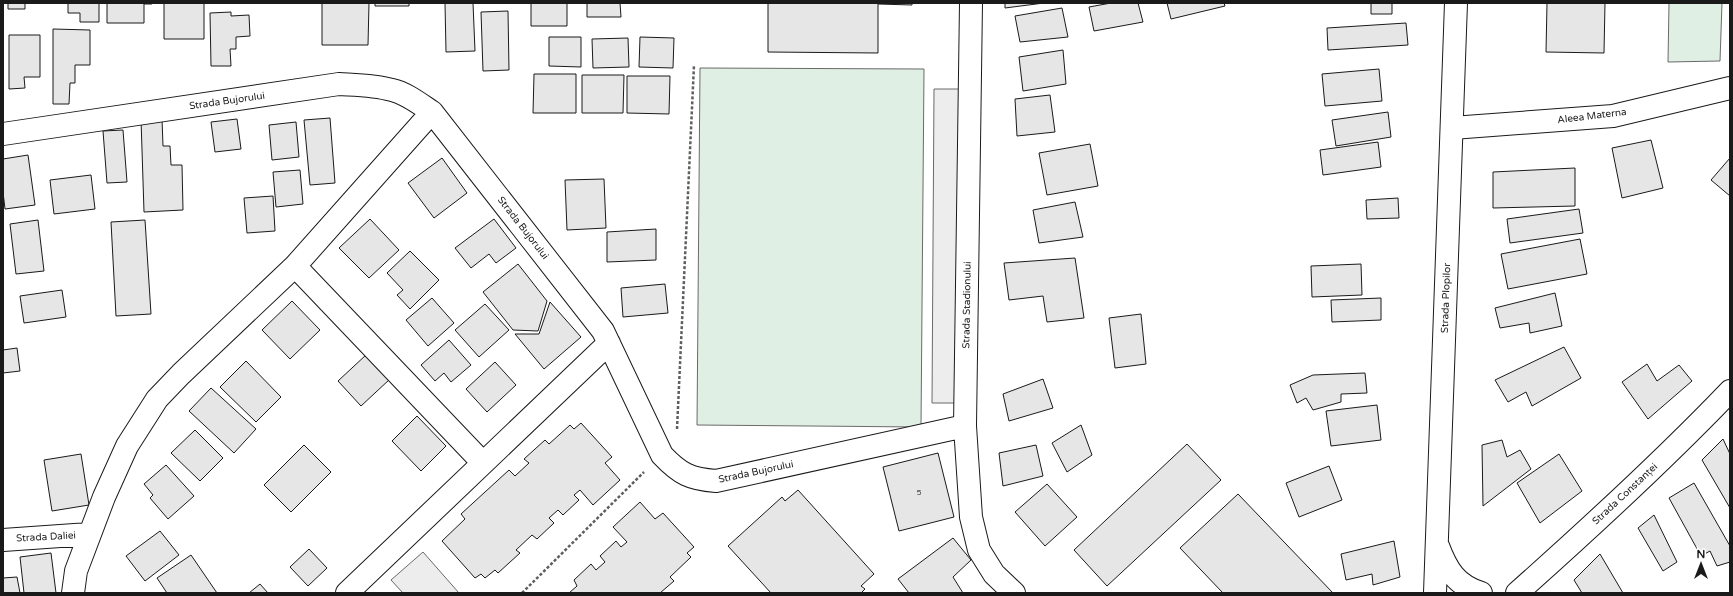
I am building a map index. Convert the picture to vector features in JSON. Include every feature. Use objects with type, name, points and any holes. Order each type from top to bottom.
[{"type":"street","name":"Strada Stadionului","points":[[970,3],[965,426],[970,517],[978,550],[994,574],[1014,593]]},
{"type":"street","name":"Strada Plopilor","points":[[1435,593],[1456,3]]},
{"type":"street","name":"Strada Bujorului","points":[[3,134],[339,84],[393,90],[412,99],[432,112],[603,331],[668,462],[696,480],[716,481],[965,426]]},
{"type":"street","name":"Aleea Materna","points":[[1452,128],[1613,116],[1730,88]]},
{"type":"street","points":[[73,593],[76,571],[89,534],[127,446],[157,399],[181,374],[295,266],[432,112]]},
{"type":"street","points":[[295,266],[483,463]]},
{"type":"street","points":[[347,593],[609,343]]},
{"type":"street","name":"Strada Constanței","points":[[1517,593],[1562,553],[1703,419],[1730,391]]},
{"type":"street","name":"Strada Daliei","points":[[3,540],[89,534]]},
{"type":"street","points":[[1437,542],[1446,565],[1461,584],[1481,593]]},
{"type":"path","points":[[522,593],[668,462],[694,65]]},
{"type":"green space","points":[[1669,3],[1722,3],[1720,61],[1668,62]]},
{"type":"green space","points":[[700,68],[924,69],[921,427],[697,425]]},
{"type":"shaded area","points":[[934,89],[961,89],[958,403],[932,403]]},
{"type":"shaded area","points":[[423,552],[459,593],[403,593],[391,580]]},
{"type":"building","points":[[8,3],[25,3],[25,9],[8,9]]},
{"type":"building","points":[[68,3],[99,3],[99,22],[80,22],[80,13],[68,13]]},
{"type":"building","points":[[107,3],[152,4],[144,4],[144,23],[107,23]]},
{"type":"building","points":[[164,3],[204,3],[204,39],[164,39]]},
{"type":"building","points":[[322,3],[369,3],[368,45],[322,45]]},
{"type":"building","points":[[375,3],[409,3],[409,6],[375,6]]},
{"type":"building","points":[[445,3],[473,3],[475,51],[446,52]]},
{"type":"building","points":[[531,3],[567,3],[567,26],[531,26]]},
{"type":"building","points":[[587,3],[620,3],[621,17],[587,17]]},
{"type":"building","points":[[768,3],[912,3],[912,5],[878,4],[878,53],[768,52]]},
{"type":"building","points":[[1005,3],[1044,3],[1005,8]]},
{"type":"building","points":[[1111,3],[1138,3],[1143,22],[1094,31],[1089,7]]},
{"type":"building","points":[[1167,3],[1224,3],[1225,6],[1171,19]]},
{"type":"building","points":[[1371,3],[1392,3],[1392,14],[1371,14]]},
{"type":"building","points":[[1547,3],[1605,3],[1604,53],[1546,52]]},
{"type":"building","points":[[1062,8],[1068,37],[1020,42],[1015,16]]},
{"type":"building","points":[[508,11],[509,70],[483,71],[481,12]]},
{"type":"building","points":[[231,12],[231,16],[249,15],[250,36],[236,37],[236,49],[230,49],[231,66],[211,66],[210,13]]},
{"type":"building","points":[[1406,23],[1408,45],[1328,50],[1327,28]]},
{"type":"building","points":[[53,29],[90,30],[90,65],[75,65],[75,83],[70,83],[69,104],[53,104]]},
{"type":"building","points":[[9,35],[40,35],[40,77],[24,77],[25,88],[9,89]]},
{"type":"building","points":[[549,37],[581,37],[581,67],[549,66]]},
{"type":"building","points":[[640,37],[674,38],[673,68],[639,67]]},
{"type":"building","points":[[628,38],[629,67],[593,68],[592,39]]},
{"type":"building","points":[[1063,50],[1066,84],[1023,91],[1019,57]]},
{"type":"building","points":[[1379,69],[1382,101],[1325,106],[1322,74]]},
{"type":"building","points":[[534,74],[576,74],[576,113],[533,113]]},
{"type":"building","points":[[582,75],[624,75],[623,113],[582,113]]},
{"type":"building","points":[[627,76],[670,76],[669,114],[627,113]]},
{"type":"building","points":[[1050,95],[1055,132],[1017,136],[1015,99]]},
{"type":"building","points":[[1388,112],[1391,137],[1336,146],[1332,120]]},
{"type":"building","points":[[330,118],[335,183],[310,185],[304,120]]},
{"type":"building","points":[[141,119],[162,119],[163,146],[170,146],[171,165],[182,165],[183,210],[144,212]]},
{"type":"building","points":[[237,119],[241,149],[215,152],[211,122]]},
{"type":"building","points":[[296,122],[299,157],[272,160],[269,125]]},
{"type":"building","points":[[123,130],[127,182],[107,183],[103,131]]},
{"type":"building","points":[[1651,140],[1663,188],[1622,198],[1612,148]]},
{"type":"building","points":[[1378,142],[1381,167],[1323,175],[1320,150]]},
{"type":"building","points":[[1090,144],[1098,186],[1047,195],[1039,153]]},
{"type":"building","points":[[28,155],[35,205],[5,209],[3,192],[3,159]]},
{"type":"building","points":[[442,158],[467,193],[434,218],[408,183]]},
{"type":"building","points":[[1730,158],[1730,196],[1711,180]]},
{"type":"building","points":[[1575,168],[1575,206],[1493,208],[1493,172]]},
{"type":"building","points":[[300,170],[303,204],[276,207],[273,172]]},
{"type":"building","points":[[91,175],[95,209],[54,214],[50,180]]},
{"type":"building","points":[[604,179],[606,228],[567,230],[565,180]]},
{"type":"building","points":[[273,196],[275,231],[247,233],[244,198]]},
{"type":"building","points":[[1398,198],[1399,218],[1367,219],[1366,200]]},
{"type":"building","points":[[1075,202],[1083,237],[1039,243],[1033,210]]},
{"type":"building","points":[[1579,209],[1583,233],[1510,243],[1507,219]]},
{"type":"building","points":[[370,219],[399,250],[369,278],[339,248]]},
{"type":"building","points":[[494,219],[516,248],[496,263],[489,254],[471,268],[455,248]]},
{"type":"building","points":[[38,220],[44,271],[16,274],[10,224]]},
{"type":"building","points":[[145,220],[151,314],[116,316],[111,222]]},
{"type":"building","points":[[656,229],[656,260],[607,262],[607,232]]},
{"type":"building","points":[[1580,239],[1587,274],[1508,289],[1501,254]]},
{"type":"building","points":[[410,251],[439,280],[410,309],[397,295],[403,290],[387,273]]},
{"type":"building","points":[[1075,258],[1084,318],[1047,322],[1043,296],[1009,300],[1004,263]]},
{"type":"building","points":[[518,264],[547,301],[538,331],[513,330],[483,292]]},
{"type":"building","points":[[1361,264],[1362,295],[1312,297],[1311,266]]},
{"type":"building","points":[[665,284],[668,313],[623,317],[621,288]]},
{"type":"building","points":[[62,290],[66,317],[24,323],[20,296]]},
{"type":"building","points":[[1555,293],[1562,326],[1530,333],[1529,323],[1500,328],[1495,308]]},
{"type":"building","points":[[432,298],[454,323],[428,346],[406,320]]},
{"type":"building","points":[[1381,298],[1381,320],[1332,322],[1331,300]]},
{"type":"building","points":[[292,301],[320,330],[290,359],[262,330]]},
{"type":"building","points":[[550,302],[581,337],[544,369],[515,334],[539,334]]},
{"type":"building","points":[[485,304],[509,330],[479,357],[455,330]]},
{"type":"building","points":[[1141,314],[1146,364],[1115,368],[1109,318]]},
{"type":"building","points":[[449,340],[471,365],[451,382],[444,373],[435,381],[421,365]]},
{"type":"building","points":[[1564,347],[1581,378],[1532,406],[1526,392],[1508,402],[1495,380]]},
{"type":"building","points":[[17,348],[20,371],[3,373],[3,350]]},
{"type":"building","points":[[367,354],[390,379],[361,406],[338,381]]},
{"type":"building","points":[[246,361],[281,397],[256,422],[220,387]]},
{"type":"building","points":[[495,362],[516,385],[487,412],[466,389]]},
{"type":"building","points":[[1647,364],[1657,381],[1679,365],[1692,381],[1648,419],[1622,382]]},
{"type":"building","points":[[1365,373],[1367,393],[1341,394],[1341,402],[1313,410],[1306,398],[1297,403],[1290,385],[1313,375]]},
{"type":"building","points":[[1043,379],[1053,408],[1009,421],[1003,394]]},
{"type":"building","points":[[211,388],[256,429],[234,453],[189,411]]},
{"type":"building","points":[[1377,405],[1381,440],[1331,446],[1326,411]]},
{"type":"building","points":[[417,416],[446,446],[421,471],[392,441]]},
{"type":"building","points":[[581,423],[612,457],[605,463],[620,480],[593,505],[580,490],[574,495],[579,500],[563,515],[558,510],[549,518],[554,523],[537,539],[532,535],[516,550],[520,553],[498,573],[495,570],[485,578],[481,574],[475,578],[442,541],[465,519],[461,514],[509,470],[515,476],[529,463],[524,459],[545,440],[549,444],[570,425],[574,429]]},
{"type":"building","points":[[1081,425],[1092,455],[1067,472],[1052,443]]},
{"type":"building","points":[[195,430],[223,458],[200,481],[171,453]]},
{"type":"building","points":[[1723,439],[1730,454],[1730,508],[1702,460]]},
{"type":"building","points":[[1502,440],[1507,457],[1520,450],[1531,469],[1483,506],[1482,445]]},
{"type":"building","points":[[1187,444],[1221,480],[1107,586],[1074,550]]},
{"type":"building","points":[[304,445],[331,472],[291,512],[264,485]]},
{"type":"building","points":[[1036,445],[1043,476],[1003,486],[999,453]]},
{"type":"building","points":[[938,453],[954,517],[899,531],[883,467]]},
{"type":"building","points":[[81,454],[89,505],[52,511],[44,460]]},
{"type":"building","points":[[1559,454],[1582,491],[1540,523],[1517,483]]},
{"type":"building","points":[[166,465],[194,496],[168,519],[150,498],[153,495],[144,484]]},
{"type":"building","points":[[1329,466],[1342,500],[1299,517],[1286,483]]},
{"type":"building","points":[[1694,483],[1730,546],[1730,562],[1717,566],[1710,551],[1701,556],[1669,498]]},
{"type":"building","points":[[1047,484],[1077,517],[1045,546],[1015,512]]},
{"type":"building","points":[[798,490],[874,574],[861,586],[865,589],[861,593],[771,593],[728,546],[782,497],[785,501]]},
{"type":"building","points":[[1238,494],[1333,593],[1223,593],[1180,548]]},
{"type":"building","points":[[640,502],[655,519],[663,513],[694,547],[687,553],[691,557],[670,577],[674,581],[660,593],[569,593],[577,586],[574,580],[591,564],[596,570],[605,562],[600,556],[616,541],[621,547],[627,542],[613,527]]},
{"type":"building","points":[[1654,515],[1677,562],[1663,571],[1638,528]]},
{"type":"building","points":[[160,531],[179,555],[145,581],[126,556]]},
{"type":"building","points":[[953,538],[971,560],[953,577],[963,593],[909,593],[898,579]]},
{"type":"building","points":[[1394,541],[1400,577],[1373,585],[1372,574],[1346,580],[1341,554]]},
{"type":"building","points":[[309,549],[327,568],[308,586],[290,567]]},
{"type":"building","points":[[51,553],[56,593],[24,593],[20,557]]},
{"type":"building","points":[[1600,554],[1623,593],[1582,593],[1574,580]]},
{"type":"building","points":[[191,555],[217,593],[167,593],[157,578]]},
{"type":"building","points":[[17,577],[20,593],[3,593],[3,578]]},
{"type":"building","points":[[260,584],[268,593],[249,593]]}]
